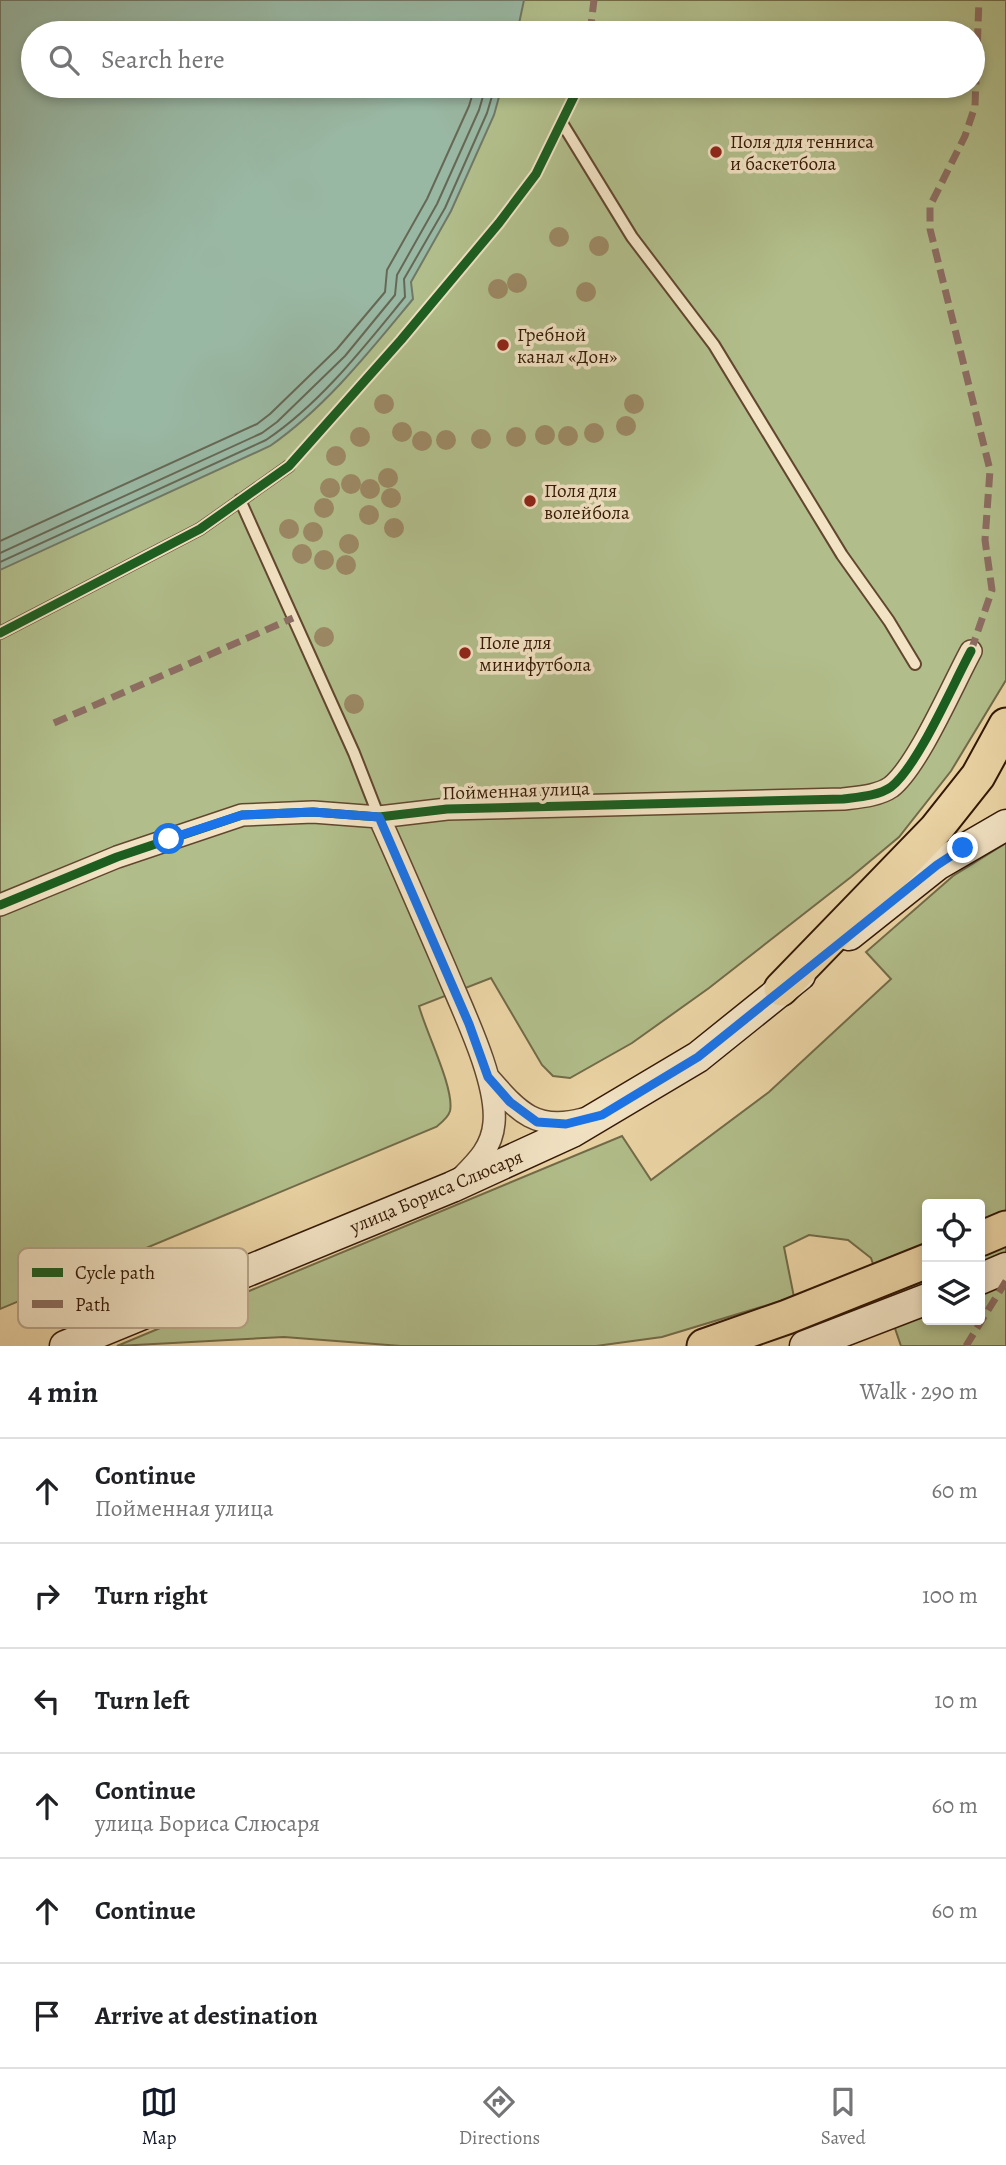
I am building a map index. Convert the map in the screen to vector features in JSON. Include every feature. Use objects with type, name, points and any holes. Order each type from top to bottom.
[{"type":"main road","points":[[781,989],[936,830],[978,776],[1006,725]]},
{"type":"main road","name":"улица Бориса Слюсаря","points":[[248,1271],[452,1187],[572,1132],[602,1115],[698,1057],[937,865],[1006,825]]},
{"type":"main road","points":[[985,1237],[1006,1228]]},
{"type":"main road","points":[[704,1346],[814,1307],[925,1262]]},
{"type":"main road","points":[[985,1277],[1006,1268]]},
{"type":"main road","points":[[815,1342],[922,1301]]},
{"type":"main road","name":"улица Бориса Слюсаря","points":[[65,1346],[109,1328]]},
{"type":"street","name":"Пойменная улица","points":[[0,905],[117,857],[242,815],[313,812],[379,817],[447,809],[844,799],[870,795],[890,788],[909,766],[971,651]]},
{"type":"street","points":[[379,817],[469,1024],[488,1077],[495,1120],[491,1142],[452,1187]]},
{"type":"street","points":[[488,1077],[510,1102],[537,1122],[566,1124],[602,1115]]},
{"type":"lane","points":[[562,123],[632,237],[714,345],[842,555],[889,621],[915,664]]},
{"type":"lane","points":[[0,634],[200,528],[289,466]]},
{"type":"lane","points":[[240,500],[354,753],[379,817]]},
{"type":"green space","name":"Гребной канал «Дон»","points":[[0,0],[1006,0],[1006,680],[951,771],[899,837],[709,988],[632,1043],[570,1078],[553,1076],[542,1065],[491,978],[419,1006],[444,1074],[450,1101],[449,1114],[436,1127],[146,1248],[18,1248],[18,1301],[0,1309]]},
{"type":"green space","points":[[1006,843],[1006,1346],[901,1346],[871,1258],[848,1240],[809,1235],[784,1247],[794,1297],[662,1337],[596,1346],[401,1346],[284,1337],[117,1346],[160,1328],[248,1328],[248,1292],[622,1136],[651,1180],[769,1092],[891,979],[866,952],[953,876]]},
{"type":"water","points":[[0,0],[524,0],[520,21],[21,21],[21,98],[499,98],[494,115],[451,211],[411,282],[413,299],[364,358],[310,414],[270,446],[0,570]]},
{"type":"marked path","points":[[591,21],[594,0]]},
{"type":"marked path","points":[[978,21],[979,0]]},
{"type":"marked path","points":[[971,651],[992,590],[985,540],[990,470],[930,229],[930,206],[965,136],[975,98]]},
{"type":"marked path","points":[[54,723],[293,618]]},
{"type":"marked path","points":[[966,1346],[1006,1281]]},
{"type":"cycle path","points":[[0,633],[200,529],[289,466],[401,340],[499,223],[536,174],[573,98]]},
{"type":"cycle path","points":[[0,905],[117,857],[242,815],[313,812],[379,817],[447,809],[843,799],[874,794],[891,787],[912,762],[971,651]]},
{"type":"place","name":"Поля для тенниса и баскетбола","points":[[716,152]]},
{"type":"place","name":"Гребной канал «Дон»","points":[[503,345]]},
{"type":"place","name":"Поля для волейбола","points":[[530,501]]},
{"type":"place","name":"Поле для минифутбола","points":[[465,653]]},
{"type":"route","points":[[169,839],[242,815],[313,812],[379,817],[469,1024],[488,1077],[510,1102],[537,1122],[566,1124],[602,1115],[698,1057],[937,865],[963,848]]}]
